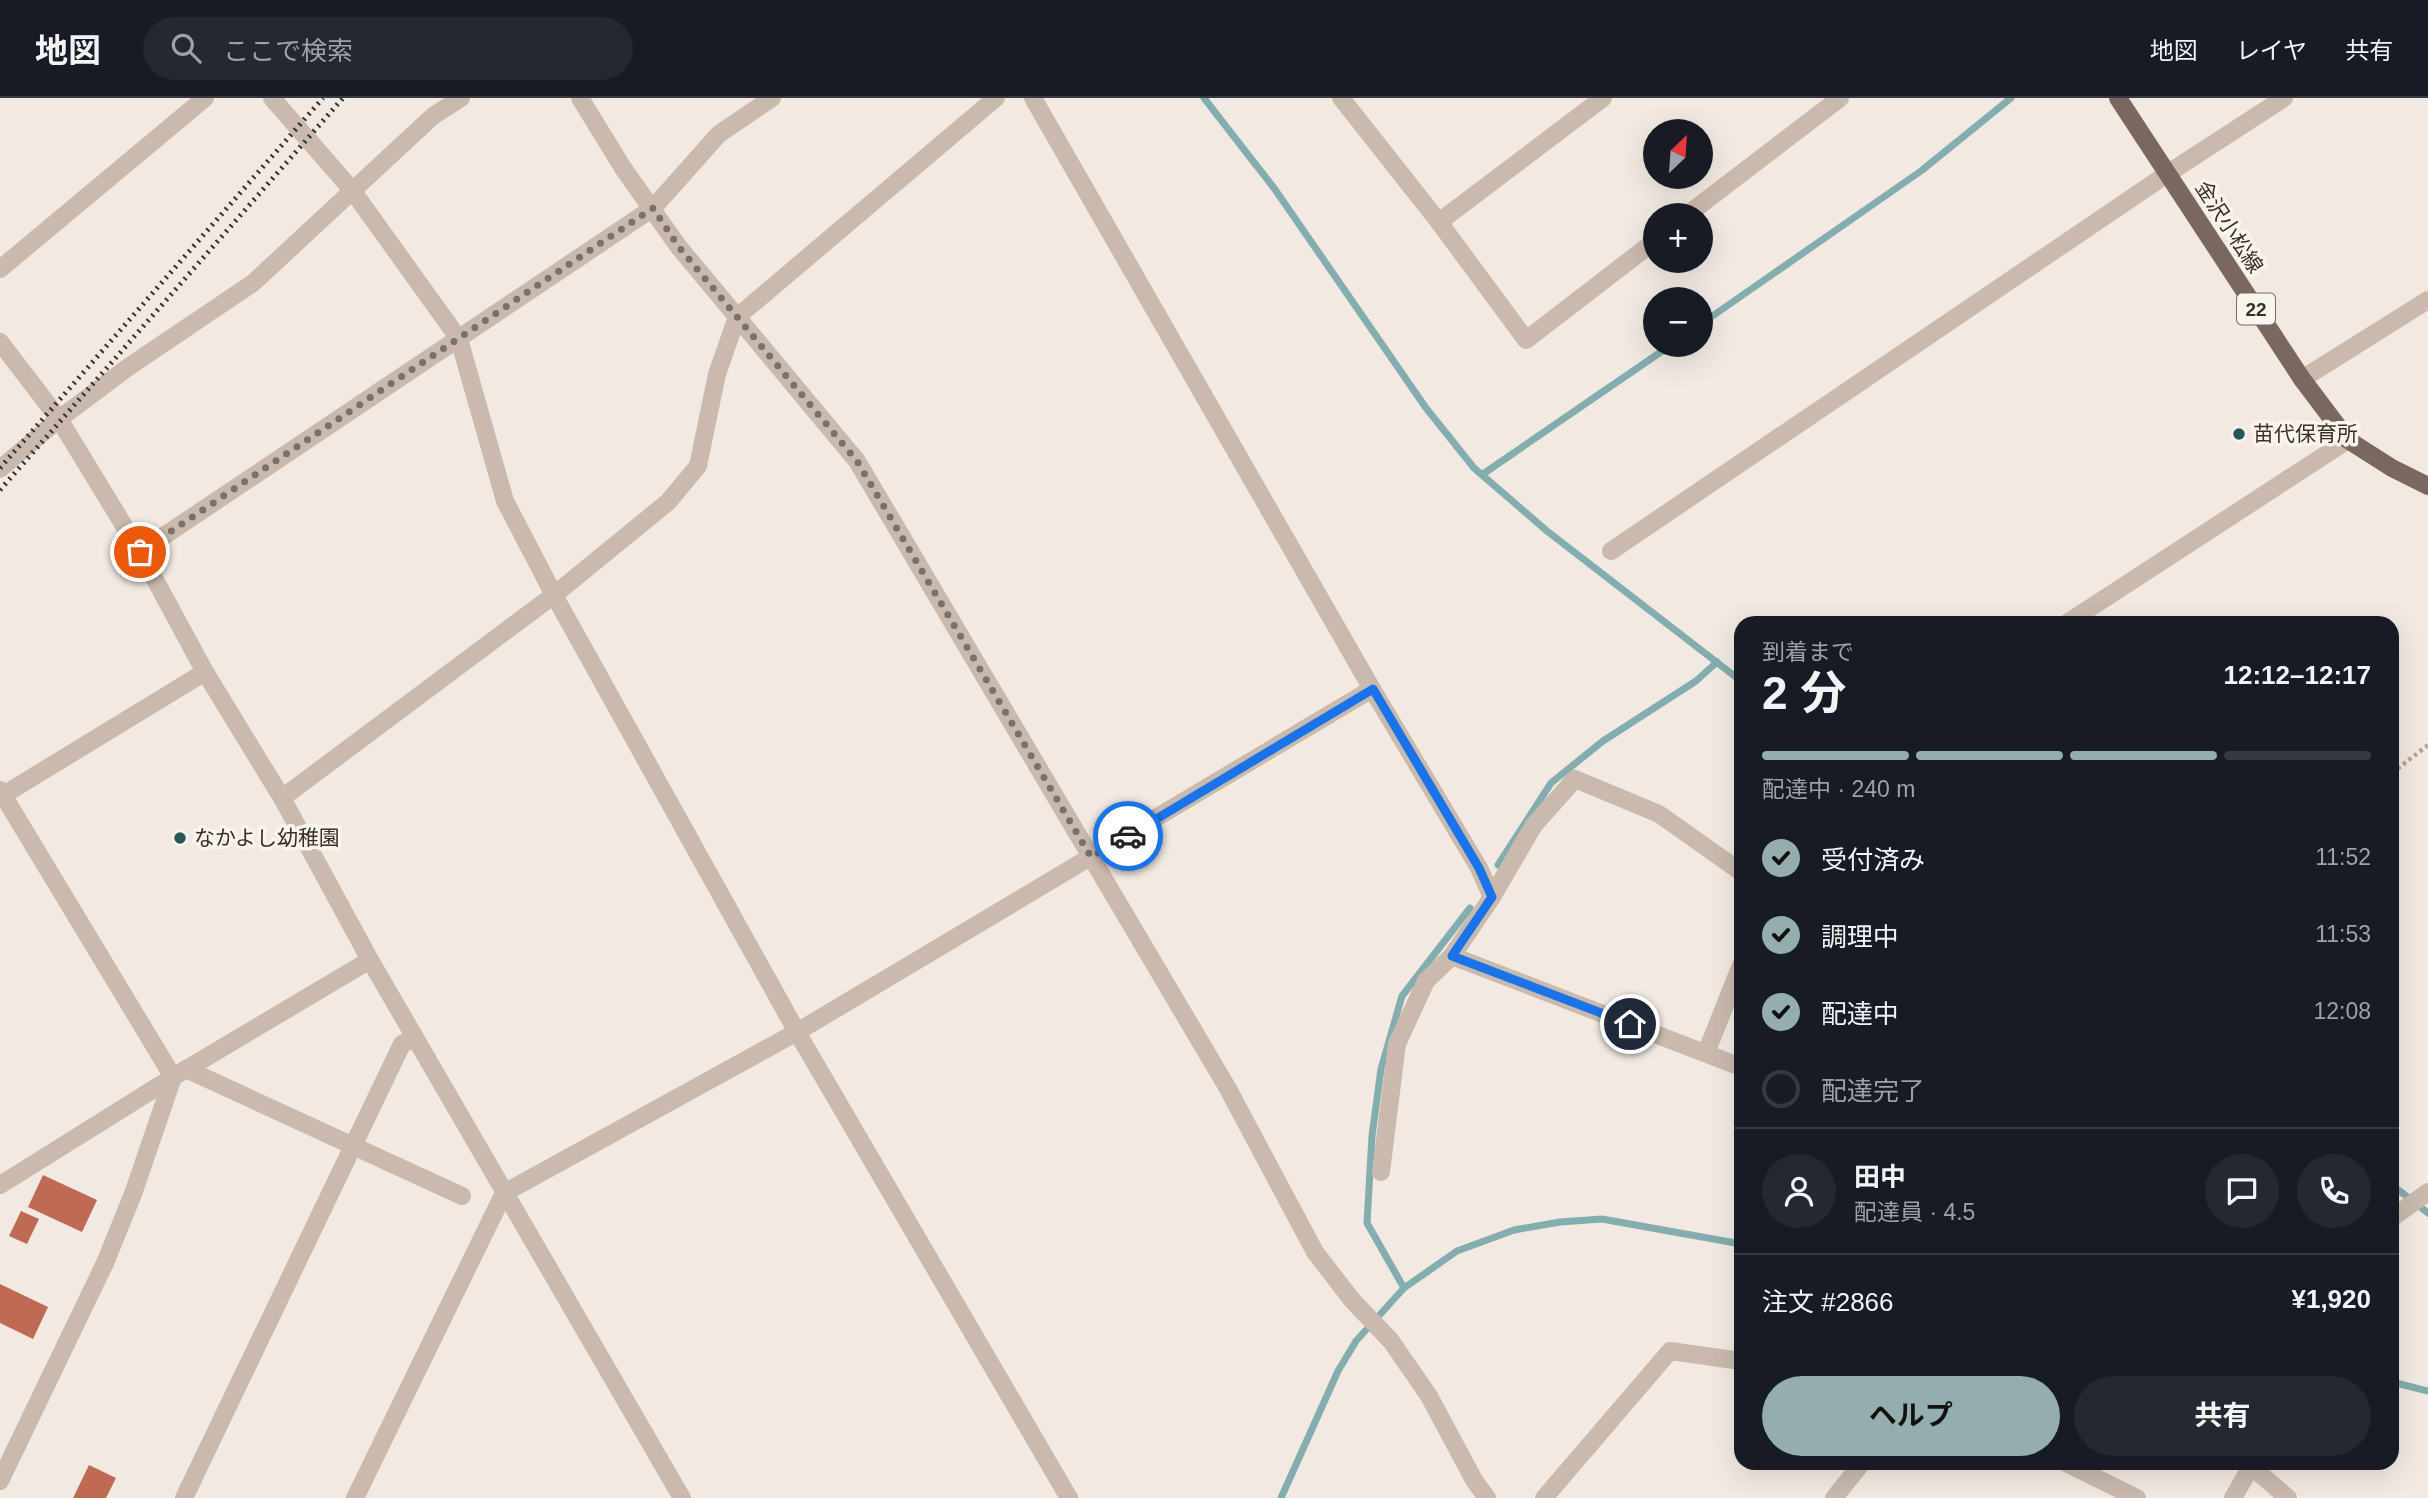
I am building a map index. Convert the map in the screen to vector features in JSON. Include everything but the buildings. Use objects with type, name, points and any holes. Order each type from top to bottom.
[{"type":"main road","name":"金沢小松線","points":[[2118,98],[2302,379],[2348,440],[2392,468],[2428,486]]},
{"type":"street","points":[[0,269],[205,98]]},
{"type":"street","points":[[272,98],[352,190],[460,339],[505,502],[797,1032],[1069,1498]]},
{"type":"street","points":[[0,469],[59,419],[127,368],[253,283],[433,116],[461,98]]},
{"type":"street","points":[[580,98],[623,168],[678,246],[857,461],[1227,1087],[1315,1252],[1352,1300],[1391,1341],[1429,1396],[1474,1480],[1487,1498]]},
{"type":"street","points":[[140,552],[653,208],[719,134],[772,98]]},
{"type":"street","points":[[282,798],[554,595],[668,502],[698,466],[717,374],[737,317],[996,98]]},
{"type":"street","points":[[1034,98],[1373,689],[1479,868],[1492,897]]},
{"type":"street","points":[[1341,98],[1439,222],[1526,340],[1643,250]]},
{"type":"street","points":[[1611,551],[2167,174],[2284,98]]},
{"type":"street","points":[[1439,222],[1592,101]]},
{"type":"street","points":[[1702,203],[1829,101]]},
{"type":"street","points":[[2302,379],[2428,300]]},
{"type":"street","points":[[0,342],[59,419],[140,552],[205,672],[282,798],[370,960],[682,1498]]},
{"type":"street","points":[[2078,616],[2348,440]]},
{"type":"street","points":[[205,672],[1,794],[179,1073],[353,1146],[462,1196]]},
{"type":"street","points":[[355,1498],[504,1193],[797,1032],[1373,689]]},
{"type":"street","points":[[1381,1172],[1397,1044],[1426,981],[1452,956],[1492,897],[1534,825],[1575,779],[1659,814],[1734,867]]},
{"type":"street","points":[[1452,956],[1734,1064]]},
{"type":"street","points":[[0,1185],[179,1073],[370,960]]},
{"type":"street","points":[[1706,1053],[1734,983]]},
{"type":"street","points":[[184,1498],[402,1044],[415,1038]]},
{"type":"street","points":[[0,1481],[106,1263],[179,1073]]},
{"type":"street","points":[[2399,1213],[2427,1193]]},
{"type":"street","points":[[1544,1498],[1670,1351],[1734,1360]]},
{"type":"street","points":[[1833,1498],[1856,1470]]},
{"type":"street","points":[[2080,1470],[2137,1498]]},
{"type":"street","points":[[2234,1498],[2249,1470]]},
{"type":"street","points":[[2257,1470],[2288,1498]]},
{"type":"path","points":[[2399,768],[2428,745]]},
{"type":"waterway","points":[[1204,98],[1274,188],[1426,408],[1474,468],[1547,531],[1734,676]]},
{"type":"waterway","points":[[1713,316],[1921,171],[2011,98]]},
{"type":"waterway","points":[[1483,474],[1654,357]]},
{"type":"waterway","points":[[1498,865],[1551,783],[1603,741],[1696,681],[1717,662]]},
{"type":"waterway","points":[[1404,1288],[1367,1223],[1372,1136],[1381,1069],[1402,996],[1470,908]]},
{"type":"waterway","points":[[2399,1190],[2428,1213]]},
{"type":"waterway","points":[[1281,1498],[1338,1371],[1356,1341],[1404,1288],[1457,1251],[1514,1230],[1560,1222],[1602,1219],[1734,1243]]},
{"type":"waterway","points":[[2399,1384],[2428,1391]]},
{"type":"railway","points":[[0,468],[323,98]]},
{"type":"railway","points":[[0,490],[343,98]]},
{"type":"way so far","points":[[140,552],[653,208],[678,246],[857,461],[1091,857],[1128,836]]},
{"type":"place","name":"苗代保育所","points":[[2239,434]]},
{"type":"place","name":"なかよし幼稚園","points":[[180,838]]},
{"type":"route","points":[[1128,836],[1373,689],[1479,868],[1492,897],[1452,956],[1630,1024]]}]
